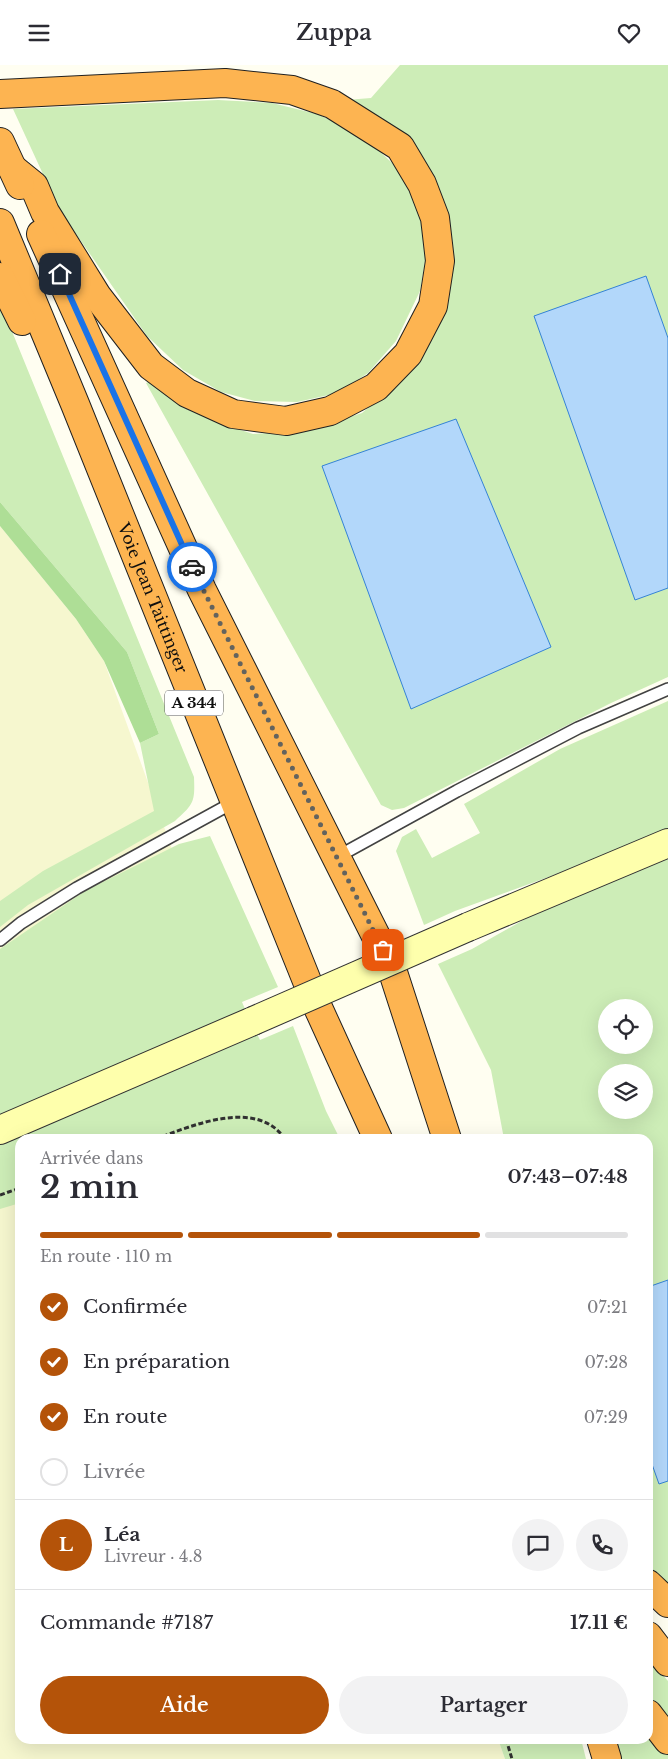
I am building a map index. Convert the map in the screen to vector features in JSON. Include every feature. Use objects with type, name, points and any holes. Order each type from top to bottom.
[{"type":"highway","points":[[0,94],[225,83],[292,90],[332,104],[400,147],[422,184],[435,218],[440,261],[433,306],[408,354],[376,387],[330,411],[286,421],[233,414],[187,393],[151,366],[97,296],[46,212],[34,186],[12,169]]},
{"type":"highway","points":[[0,142],[202,590],[391,965],[446,1134]]},
{"type":"highway","name":"Voie Jean Taittinger","points":[[0,223],[315,1001],[376,1134]]},
{"type":"highway","points":[[0,277],[9,292],[32,343],[75,405]]},
{"type":"highway","points":[[653,1589],[668,1603]]},
{"type":"highway","points":[[653,1642],[668,1662]]},
{"type":"highway","points":[[653,1720],[668,1740]]},
{"type":"highway","points":[[602,1744],[607,1759]]},
{"type":"street","points":[[0,1130],[468,927],[668,843]]},
{"type":"lane","points":[[338,857],[457,791],[578,728],[668,689]]},
{"type":"lane","points":[[0,939],[21,923],[77,888],[234,802]]},
{"type":"path","points":[[170,1134],[223,1118],[263,1121],[279,1130],[282,1134]]},
{"type":"path","points":[[0,1195],[15,1190]]},
{"type":"path","points":[[508,1744],[512,1759]]},
{"type":"green space","points":[[400,65],[668,65],[668,677],[611,703],[404,808],[392,810],[381,805],[146,383],[153,380],[182,407],[216,422],[253,434],[309,430],[362,413],[403,378],[448,218],[440,192],[414,156],[346,100],[371,98]]},
{"type":"green space","points":[[218,100],[272,103],[317,114],[362,135],[405,175],[425,225],[427,250],[420,291],[396,341],[368,373],[338,393],[297,402],[255,401],[221,392],[183,370],[147,336],[60,211],[13,109]]},
{"type":"green space","points":[[0,302],[194,777],[194,785],[190,806],[175,821],[28,905],[0,927],[0,901],[43,871],[154,811],[140,743],[159,734],[127,652],[0,502]]},
{"type":"green space","points":[[0,502],[127,652],[159,734],[140,743],[104,661],[76,619],[0,526]]},
{"type":"green space","points":[[0,526],[76,619],[104,661],[275,1134],[15,1134],[15,1744],[500,1744],[505,1759],[0,1759]]},
{"type":"green space","points":[[668,701],[668,829],[617,852],[455,911],[424,925],[396,851],[402,837],[416,829],[432,858],[480,833],[464,804],[560,749]]},
{"type":"green space","points":[[210,836],[278,987],[242,1002],[245,1009],[0,1117],[0,949],[85,891],[179,844]]},
{"type":"green space","points":[[668,851],[668,1589],[653,1573],[653,1134],[503,1134],[491,1070],[438,964],[472,949],[541,910]]},
{"type":"green space","points":[[293,1026],[326,1111],[338,1134],[21,1134],[256,1032],[260,1040]]},
{"type":"green space","points":[[15,1136],[15,1204],[0,1209],[0,1143]]},
{"type":"green space","points":[[653,1664],[668,1681],[668,1721],[653,1705]]},
{"type":"green space","points":[[653,1734],[668,1754],[668,1759],[619,1759],[615,1744],[653,1744]]},
{"type":"green space","points":[[500,1744],[582,1744],[586,1759],[505,1759]]},
{"type":"water","points":[[646,276],[668,338],[668,588],[635,600],[534,316]]},
{"type":"water","points":[[456,419],[551,647],[411,709],[322,466]]},
{"type":"water","points":[[668,1280],[668,1481],[659,1484],[653,1467],[653,1285]]},
{"type":"way so far","points":[[192,567],[383,950]]},
{"type":"route","points":[[60,274],[192,567]]}]
